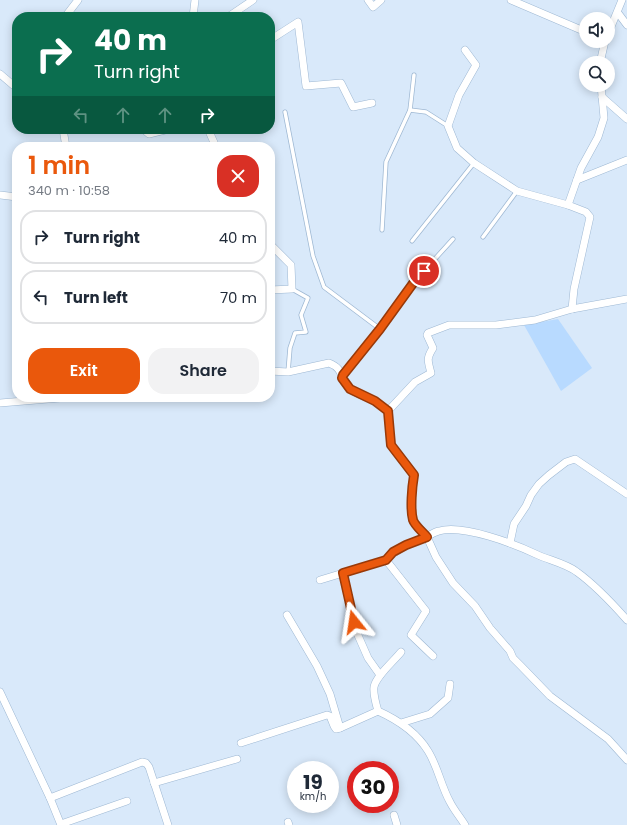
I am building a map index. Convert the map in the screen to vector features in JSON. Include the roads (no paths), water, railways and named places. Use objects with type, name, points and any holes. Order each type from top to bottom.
[{"type":"street","points":[[69,12],[78,0]]},
{"type":"street","points":[[194,12],[195,0]]},
{"type":"street","points":[[235,12],[253,0]]},
{"type":"street","points":[[368,0],[373,7],[381,0]]},
{"type":"street","points":[[511,0],[579,29]]},
{"type":"street","points":[[615,19],[622,0]]},
{"type":"street","points":[[618,12],[627,25]]},
{"type":"street","points":[[275,37],[298,22],[306,86],[341,83],[353,106],[372,103]]},
{"type":"street","points":[[465,50],[476,66],[459,95],[448,126],[456,148],[474,163],[517,191],[568,204],[586,212],[590,217],[574,288],[572,309]]},
{"type":"street","points":[[0,74],[12,84]]},
{"type":"street","points":[[568,204],[581,168],[598,137],[604,118],[602,92]]},
{"type":"street","points":[[602,96],[627,119]]},
{"type":"street","points":[[577,180],[627,160]]},
{"type":"street","points":[[0,195],[12,196]]},
{"type":"street","points":[[275,249],[291,266],[292,289],[275,290]]},
{"type":"street","points":[[388,411],[415,382],[431,372],[427,362],[428,356],[433,348],[427,335],[428,333],[449,325],[496,325],[536,320],[572,309],[627,299]]},
{"type":"street","points":[[275,371],[288,372],[329,363],[338,368],[343,375],[342,378],[350,389],[375,401],[388,411],[391,445],[414,475],[411,509],[414,521],[427,537],[436,557],[453,583],[475,606],[490,628],[510,651],[513,658],[550,696],[608,739],[627,760]]},
{"type":"street","points":[[0,403],[12,402]]},
{"type":"street","points":[[510,543],[514,524],[526,506],[531,495],[539,484],[566,462],[574,459],[627,494]]},
{"type":"street","points":[[320,580],[386,560],[393,552],[439,531],[459,530],[485,535],[510,543],[576,571],[625,616]]},
{"type":"street","points":[[386,560],[426,611],[411,636],[433,656]]},
{"type":"street","points":[[343,573],[357,633],[368,658],[380,675]]},
{"type":"street","points":[[286,615],[317,666],[330,694],[340,728]]},
{"type":"street","points":[[378,711],[374,686],[380,675],[401,652]]},
{"type":"street","points":[[401,723],[430,714],[448,698],[450,684]]},
{"type":"street","points":[[0,692],[50,798],[61,825],[127,801]]},
{"type":"street","points":[[241,743],[327,715],[330,716],[336,729],[378,711],[401,723],[428,751],[450,803],[465,825]]},
{"type":"street","points":[[154,783],[237,759]]},
{"type":"street","points":[[50,798],[142,762],[146,763],[149,767],[168,825]]},
{"type":"street","points":[[394,815],[397,825]]},
{"type":"lane","points":[[382,230],[386,162],[410,110],[414,75]]},
{"type":"lane","points":[[410,110],[426,112],[448,126]]},
{"type":"lane","points":[[285,112],[313,256],[324,287],[380,329]]},
{"type":"lane","points":[[412,241],[474,163]]},
{"type":"lane","points":[[483,237],[517,191]]},
{"type":"lane","points":[[343,375],[380,329],[414,282],[453,239]]},
{"type":"lane","points":[[288,372],[290,348],[294,333],[306,332],[301,315],[308,298],[292,289]]}]
